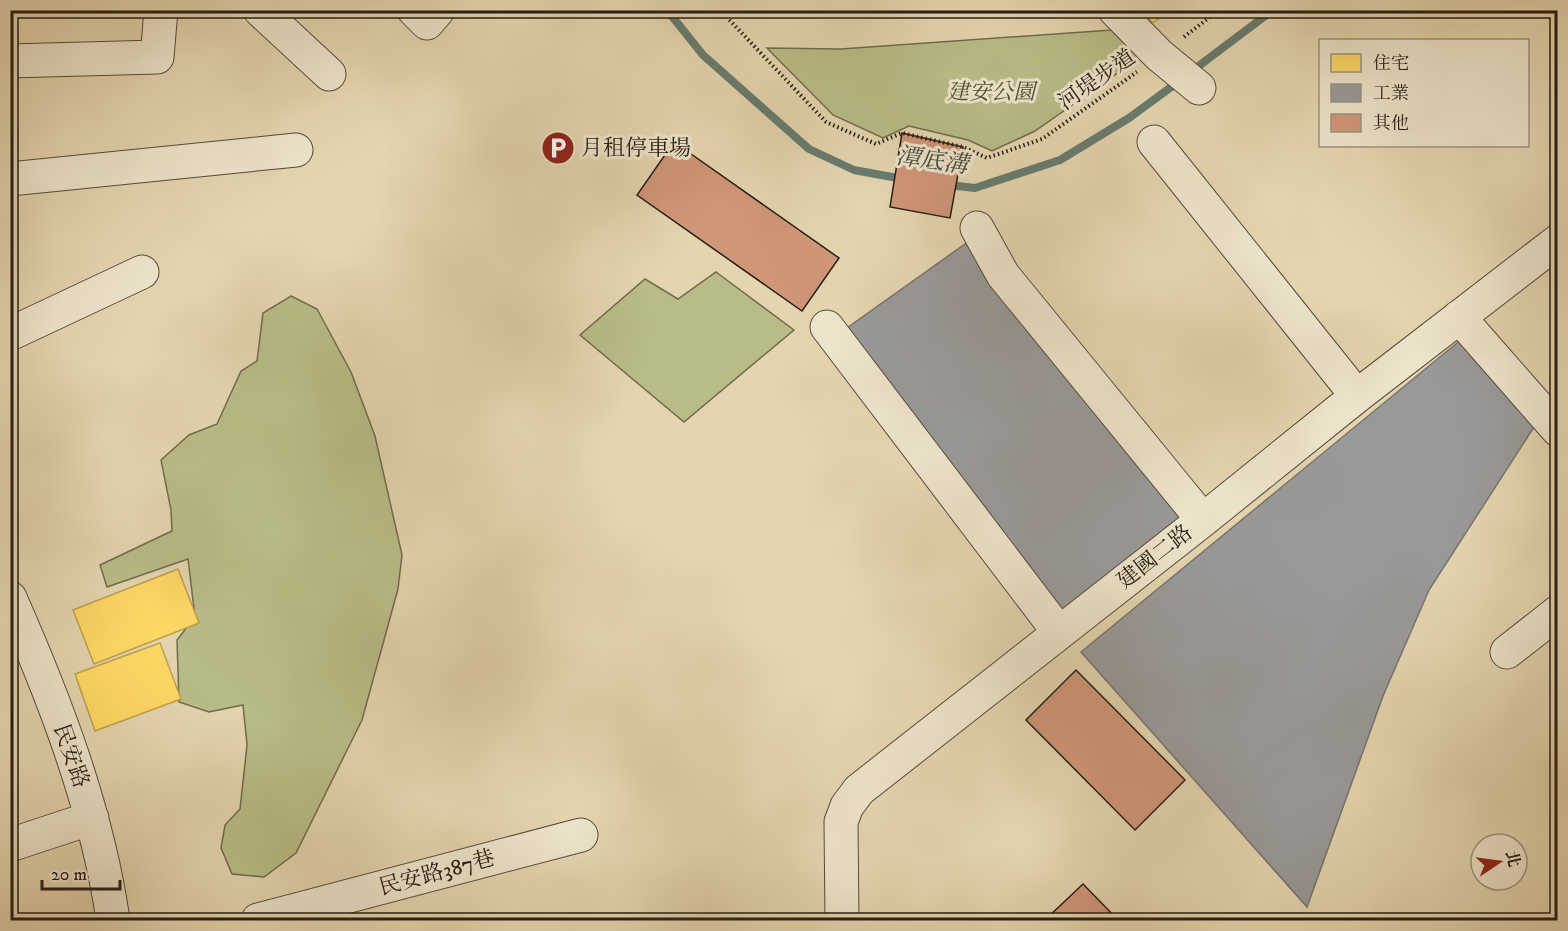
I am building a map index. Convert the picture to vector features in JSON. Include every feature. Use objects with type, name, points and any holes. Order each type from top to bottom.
[{"type":"street","points":[[10,61],[157,57],[161,10]]},
{"type":"street","points":[[260,10],[329,74]]},
{"type":"street","points":[[1115,10],[1159,55],[1199,88]]},
{"type":"street","points":[[1154,142],[1357,396]]},
{"type":"street","points":[[10,179],[296,150]]},
{"type":"street","points":[[977,228],[1003,275],[1203,520]]},
{"type":"street","name":"建國二路","points":[[842,921],[841,822],[847,806],[859,790],[1357,396],[1557,241]]},
{"type":"street","points":[[10,334],[142,272]]},
{"type":"street","points":[[1459,317],[1557,430]]},
{"type":"street","points":[[827,327],[1058,632]]},
{"type":"street","name":"民安路","points":[[10,597],[35,654],[92,818],[113,921]]},
{"type":"street","points":[[1507,652],[1557,612]]},
{"type":"street","points":[[10,845],[92,818]]},
{"type":"street","name":"民安路387巷","points":[[258,921],[581,836]]},
{"type":"path","name":"河堤步道","points":[[720,10],[826,122],[876,144],[902,133],[963,147],[987,158],[1042,139],[1219,10]]},
{"type":"green space","name":"建安公園","points":[[1112,30],[1142,56],[1035,131],[992,151],[968,140],[909,126],[883,138],[833,115],[767,48],[841,49]]},
{"type":"green space","points":[[716,272],[794,330],[684,422],[580,335],[645,279],[678,299]]},
{"type":"green space","points":[[291,296],[317,309],[351,372],[375,436],[402,555],[398,589],[362,720],[296,853],[264,877],[232,874],[221,848],[225,825],[240,809],[247,745],[243,705],[209,712],[179,702],[177,640],[195,617],[188,559],[107,587],[100,565],[172,531],[171,510],[161,460],[189,435],[217,424],[241,371],[257,361],[263,313]]},
{"type":"building: 住宅","points":[[1145,10],[1173,10],[1152,23]]},
{"type":"building: 住宅","points":[[178,569],[199,623],[94,664],[73,610]]},
{"type":"building: 住宅","points":[[160,643],[181,699],[95,731],[75,674]]},
{"type":"building: 工業","points":[[972,239],[1190,520],[1060,620],[840,333]]},
{"type":"building: 工業","points":[[1463,338],[1534,427],[1429,590],[1383,696],[1307,907],[1081,652]]},
{"type":"building: 其他","points":[[902,133],[963,147],[950,218],[890,207]]},
{"type":"building: 其他","points":[[674,142],[839,258],[802,311],[637,195]]},
{"type":"building: 其他","points":[[1076,670],[1185,780],[1135,830],[1026,720]]},
{"type":"building: 其他","points":[[1083,884],[1118,920],[1045,920]]},
{"type":"waterway","name":"潭底溝","points":[[667,10],[703,55],[809,149],[854,170],[903,179]]},
{"type":"waterway","name":"潭底溝","points":[[1192,71],[1273,10]]},
{"type":"waterway","name":"潭底溝","points":[[948,185],[975,188],[1060,160],[1129,118],[1178,82]]},
{"type":"place","name":"月租停車場","points":[[558,148]]}]
